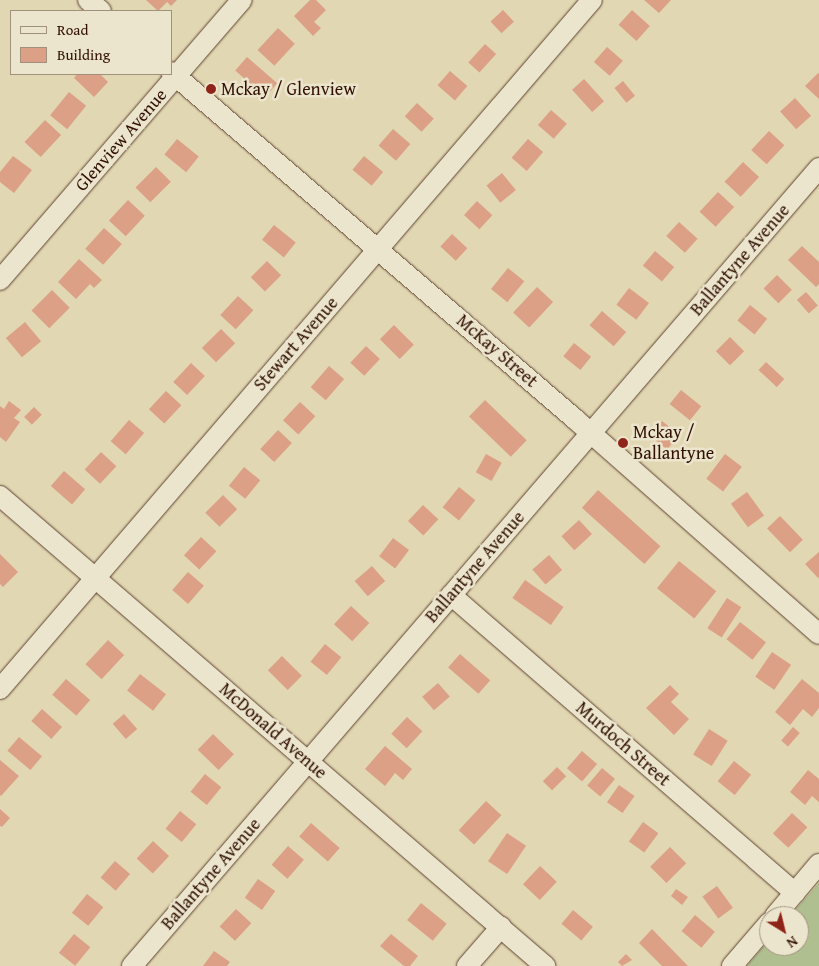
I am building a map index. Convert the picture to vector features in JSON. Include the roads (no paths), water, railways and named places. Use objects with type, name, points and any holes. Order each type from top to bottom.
[{"type":"street","points":[[88,0],[100,10]]},
{"type":"street","name":"Glenview Avenue","points":[[0,280],[174,74],[242,0]]},
{"type":"street","name":"Stewart Avenue","points":[[0,688],[592,0]]},
{"type":"street","name":"McKay Street","points":[[174,74],[591,434],[819,634]]},
{"type":"street","name":"Ballantyne Avenue","points":[[132,966],[819,169]]},
{"type":"street","name":"McDonald Avenue","points":[[0,496],[545,966]]},
{"type":"street","name":"Murdoch Street","points":[[451,595],[795,893]]},
{"type":"street","points":[[784,906],[819,864]]},
{"type":"street","points":[[468,966],[501,927]]},
{"type":"street","points":[[732,966],[759,935]]},
{"type":"place","name":"Mckay / Glenview","points":[[211,89]]},
{"type":"place","name":"Mckay / Ballantyne","points":[[623,443]]}]
